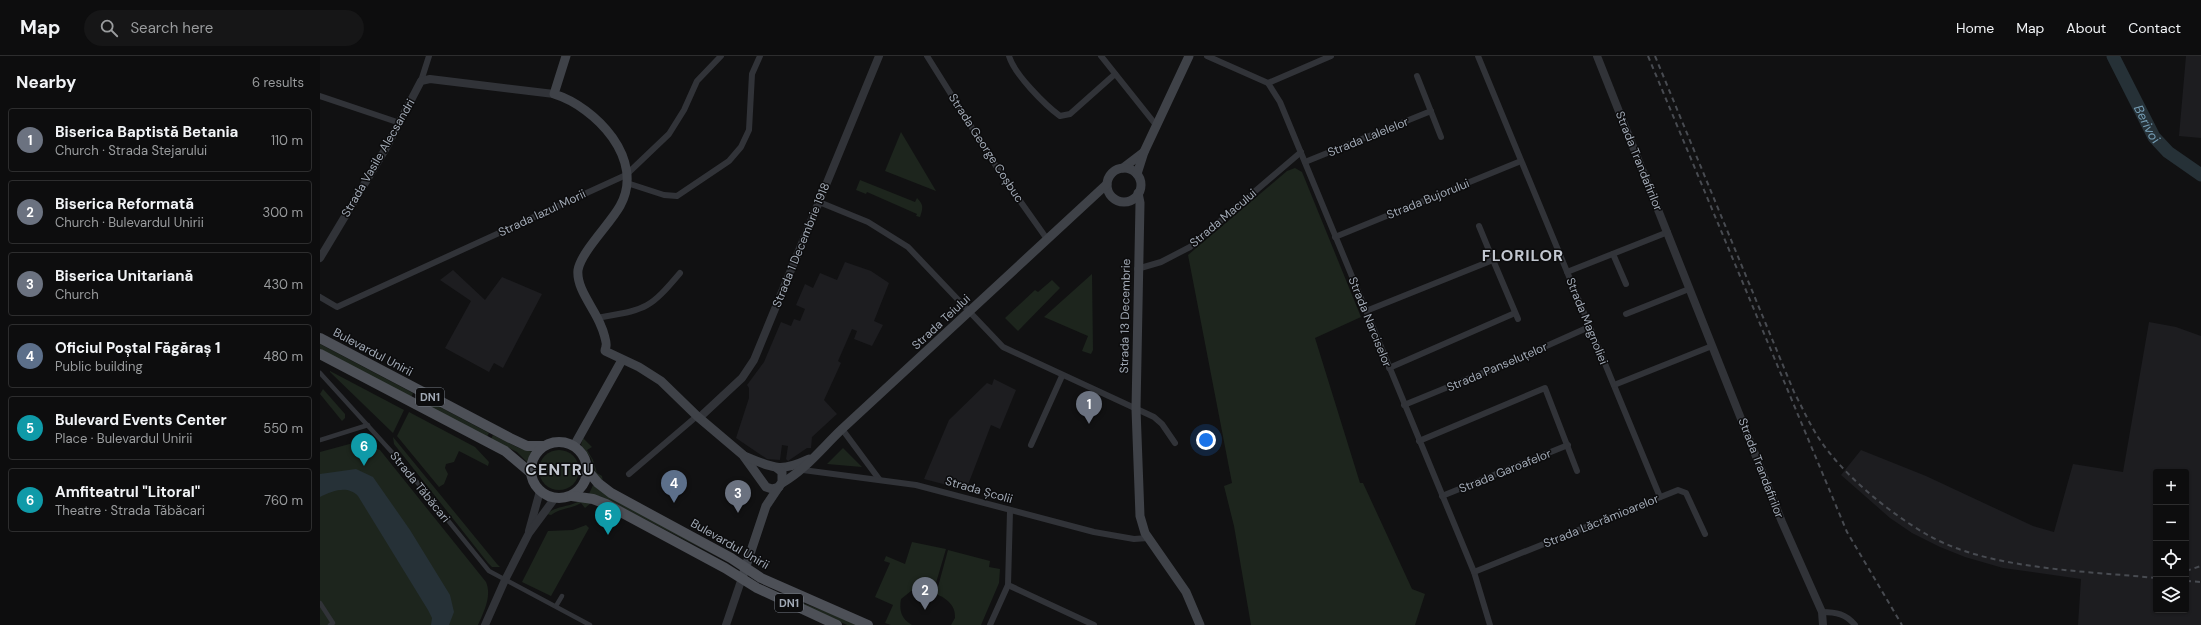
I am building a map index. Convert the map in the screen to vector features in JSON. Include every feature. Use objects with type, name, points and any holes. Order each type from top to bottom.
[{"type":"main road","points":[[566,56],[554,94],[575,102],[599,121],[620,152],[627,179],[623,199],[616,212],[583,258],[578,269],[579,281],[597,318],[607,345],[612,346],[615,352],[625,361],[661,381],[698,417],[743,455],[762,482],[769,488],[780,485],[802,470],[811,459]]},
{"type":"main road","points":[[1144,152],[1123,168],[1113,172],[1107,184],[1112,196],[1120,201],[1129,200],[1138,193],[1140,184],[1137,174],[1144,152],[1189,56]]},
{"type":"main road","points":[[1123,168],[1137,174]]},
{"type":"main road","name":"Strada Teiului","points":[[811,459],[1107,184]]},
{"type":"main road","name":"Strada 13 Decembrie","points":[[1138,193],[1140,203],[1137,269],[1136,409],[1139,510],[1141,523],[1148,538],[1186,592],[1200,625]]},
{"type":"main road","name":"Strada Teiului","points":[[1087,202],[1102,196],[1112,196]]},
{"type":"main road","name":"Strada 13 Decembrie","points":[[1129,200],[1136,211],[1139,224]]},
{"type":"main road","name":"Bulevardul Unirii","points":[[320,338],[522,444],[543,446],[559,441],[574,446],[585,457],[588,471],[598,483],[611,493],[745,567],[761,578],[868,625]]},
{"type":"main road","name":"DN1","points":[[320,354],[505,451],[531,473],[533,481],[540,491]]},
{"type":"main road","points":[[574,446],[625,361]]},
{"type":"main road","points":[[531,473],[533,458],[543,446]]},
{"type":"main road","points":[[743,455],[774,467],[790,468],[811,459]]},
{"type":"main road","points":[[766,506],[762,482],[765,470],[774,467]]},
{"type":"main road","points":[[742,578],[766,506],[780,485],[783,475],[774,467]]},
{"type":"main road","points":[[572,496],[581,488],[588,471]]},
{"type":"main road","points":[[540,491],[555,498]]},
{"type":"main road","name":"Bulevardul Unirii","points":[[555,498],[572,496],[593,499],[606,504],[742,578],[757,588],[837,625]]},
{"type":"street","name":"Strada Vasile Alecsandri","points":[[320,258],[400,123],[421,81],[429,56]]},
{"type":"street","name":"Strada Iazul Morii","points":[[320,297],[337,307],[627,179],[669,134],[684,110],[697,81],[721,56]]},
{"type":"street","points":[[627,179],[664,195],[677,196],[729,162],[741,147],[749,130],[752,74],[760,56]]},
{"type":"street","name":"Strada 1 Decembrie 1918","points":[[698,417],[737,382],[751,365],[879,56]]},
{"type":"street","name":"Strada George Coșbuc","points":[[927,56],[1001,174],[1047,239]]},
{"type":"street","points":[[1009,56],[1021,77],[1058,114],[1064,116],[1070,114],[1115,74]]},
{"type":"street","points":[[1101,56],[1156,125]]},
{"type":"street","points":[[1207,56],[1268,83],[1330,56]]},
{"type":"street","name":"Strada Magnoliei","points":[[1478,56],[1660,497]]},
{"type":"street","name":"Strada Trandafirilor","points":[[1597,56],[1782,522],[1822,612],[1823,625]]},
{"type":"street","points":[[1417,76],[1441,137]]},
{"type":"street","points":[[421,81],[430,79],[554,94]]},
{"type":"street","name":"Strada Narciselor","points":[[1268,83],[1280,102],[1306,162],[1335,237],[1474,572],[1490,625]]},
{"type":"street","points":[[320,96],[400,123]]},
{"type":"street","name":"Strada Lalelelor","points":[[1306,162],[1431,111]]},
{"type":"street","name":"Strada Macului","points":[[1137,269],[1161,262],[1190,247],[1301,152]]},
{"type":"street","name":"Strada Bujorului","points":[[1335,237],[1521,161]]},
{"type":"street","points":[[819,202],[868,222],[908,247],[1003,348],[1158,420],[1175,443]]},
{"type":"street","points":[[1479,226],[1518,319]]},
{"type":"street","points":[[1567,272],[1668,232]]},
{"type":"street","points":[[1613,254],[1626,284]]},
{"type":"street","points":[[1366,311],[1493,260]]},
{"type":"street","points":[[597,318],[633,311],[650,305],[680,273]]},
{"type":"street","points":[[1626,314],[1689,289]]},
{"type":"street","points":[[1389,368],[1515,313]]},
{"type":"street","name":"Strada Panseluțelor","points":[[1404,405],[1524,356],[1589,327]]},
{"type":"street","points":[[1614,385],[1712,346]]},
{"type":"street","name":"Strada Tăbăcari","points":[[320,373],[399,460],[489,571],[590,625]]},
{"type":"street","points":[[1031,445],[1062,376]]},
{"type":"street","points":[[1419,441],[1545,388],[1577,471]]},
{"type":"street","points":[[629,474],[698,417]]},
{"type":"street","points":[[320,440],[368,425]]},
{"type":"street","points":[[842,429],[879,479]]},
{"type":"street","name":"Strada Garoafelor","points":[[1442,496],[1568,445]]},
{"type":"street","name":"Strada Școlii","points":[[802,470],[879,479],[921,486],[1002,509],[1108,535],[1134,539],[1148,538]]},
{"type":"street","name":"Strada Lăcrămioarelor","points":[[1474,572],[1678,490],[1682,490],[1705,534]]},
{"type":"street","points":[[529,533],[540,491]]},
{"type":"street","points":[[485,625],[505,580],[529,533],[555,498]]},
{"type":"street","points":[[990,625],[1008,585],[1010,511]]},
{"type":"street","points":[[726,625],[742,578]]},
{"type":"street","points":[[1008,585],[1094,625]]},
{"type":"street","points":[[556,606],[562,596]]},
{"type":"street","points":[[320,604],[333,623],[330,625]]},
{"type":"street","points":[[1822,612],[1834,612],[1846,616],[1855,625]]},
{"type":"shaded area","points":[[2186,56],[2201,56],[2201,138],[2179,136]]},
{"type":"shaded area","points":[[901,132],[936,191],[885,171]]},
{"type":"shaded area","points":[[1295,168],[1302,172],[1361,317],[1315,338],[1360,483],[1363,483],[1412,589],[1425,594],[1415,625],[1251,625],[1234,526],[1224,486],[1232,483],[1188,255],[1287,171]]},
{"type":"shaded area","points":[[860,180],[915,202],[917,198],[922,207],[920,217],[916,216],[917,214],[867,192],[866,194],[856,190]]},
{"type":"shaded area","points":[[845,262],[871,271],[889,283],[874,321],[883,325],[872,346],[854,339],[857,331],[852,329],[838,361],[841,363],[824,400],[837,414],[812,437],[811,448],[807,448],[788,461],[786,459],[788,446],[782,445],[780,460],[767,459],[736,438],[749,398],[749,388],[747,385],[764,362],[781,322],[791,326],[794,319],[800,321],[805,309],[796,305],[805,284],[813,288],[820,273],[837,280]]},
{"type":"shaded area","points":[[453,270],[485,300],[502,277],[542,294],[503,368],[494,363],[489,372],[445,348],[471,301],[440,280]]},
{"type":"shaded area","points":[[1092,274],[1093,350],[1091,354],[1082,351],[1088,336],[1044,317]]},
{"type":"shaded area","points":[[1052,280],[1060,288],[1018,331],[1005,318],[1035,290],[1038,292]]},
{"type":"shaded area","points":[[2149,322],[2176,327],[2201,336],[2201,625],[2078,625],[2081,579],[2003,568],[1965,557],[1940,547],[1912,533],[1890,518],[1841,475],[1861,450],[1926,476],[2033,526],[2054,532],[2073,464],[2123,472]]},
{"type":"shaded area","points":[[320,344],[413,393],[411,398],[320,349]]},
{"type":"shaded area","points":[[330,372],[404,410],[393,433]]},
{"type":"shaded area","points":[[994,379],[1016,390],[1000,429],[991,425],[966,490],[924,479],[949,420],[987,383],[992,385]]},
{"type":"shaded area","points":[[323,389],[345,414],[345,418],[342,421],[320,394]]},
{"type":"shaded area","points":[[419,396],[489,433],[487,437],[417,400]]},
{"type":"shaded area","points":[[409,412],[475,447],[489,462],[488,466],[459,451],[454,462],[446,464],[445,468],[448,474],[444,484],[439,487],[397,436]]},
{"type":"shaded area","points":[[493,435],[519,448],[533,452],[528,463],[517,452],[491,439]]},
{"type":"shaded area","points":[[393,437],[500,567],[492,567],[488,563],[394,444]]},
{"type":"shaded area","points":[[583,438],[592,447],[587,450],[593,460],[597,473],[602,476],[603,482],[595,471],[591,458],[581,445]]},
{"type":"shaded area","points":[[357,442],[380,450],[486,582],[488,587],[488,598],[478,625],[320,625],[320,452]]},
{"type":"shaded area","points":[[843,448],[862,467],[827,464]]},
{"type":"shaded area","points":[[563,450],[570,453],[576,459],[579,470],[578,478],[570,487],[563,490],[555,490],[548,487],[540,478],[539,466],[542,459],[551,451]]},
{"type":"shaded area","points":[[356,469],[373,477],[410,530],[450,595],[454,612],[449,625],[431,625],[432,618],[428,610],[358,496],[349,491],[340,490],[320,497],[320,474]]},
{"type":"shaded area","points":[[593,485],[605,494],[724,560],[602,497],[589,494]]},
{"type":"shaded area","points":[[580,501],[591,503],[585,508],[581,503],[551,515],[546,514],[554,509]]},
{"type":"shaded area","points":[[586,525],[589,528],[551,596],[522,582],[548,531],[573,530]]},
{"type":"shaded area","points":[[912,542],[946,549],[933,593],[911,591],[901,599],[900,607],[903,617],[912,625],[891,625],[885,623],[893,605],[875,597],[890,563],[884,561],[886,556],[905,564]]},
{"type":"shaded area","points":[[948,550],[990,561],[989,567],[1000,569],[999,583],[981,625],[951,625],[955,618],[954,609],[947,600],[936,594]]},
{"type":"shaded area","points":[[763,587],[835,615],[859,625],[847,625]]},
{"type":"waterway","name":"Berivoi","points":[[2113,56],[2154,137],[2168,152],[2201,175]]},
{"type":"railway","points":[[1648,56],[1847,532],[1902,625]]},
{"type":"railway","points":[[1655,56],[1794,392],[1818,437],[1840,465],[1867,491],[1896,515],[1935,539],[1973,554],[2041,567],[2153,578]]},
{"type":"railway","points":[[2189,570],[2201,566]]},
{"type":"railway","points":[[2189,581],[2201,582]]},
{"type":"place","name":"Biserica Baptistă Betania","points":[[1089,424]]},
{"type":"place","name":"Amfiteatrul \"Litoral\"","points":[[364,466]]},
{"type":"place","name":"Oficiul Poștal Făgăraș 1","points":[[674,503]]},
{"type":"place","name":"Biserica Unitariană","points":[[738,513]]},
{"type":"place","name":"Bulevard Events Center","points":[[608,535]]},
{"type":"place","name":"Biserica Reformată","points":[[925,610]]},
{"type":"district","name":"FLORILOR","points":[[1523,255]]},
{"type":"district","name":"CENTRU","points":[[560,469]]}]
